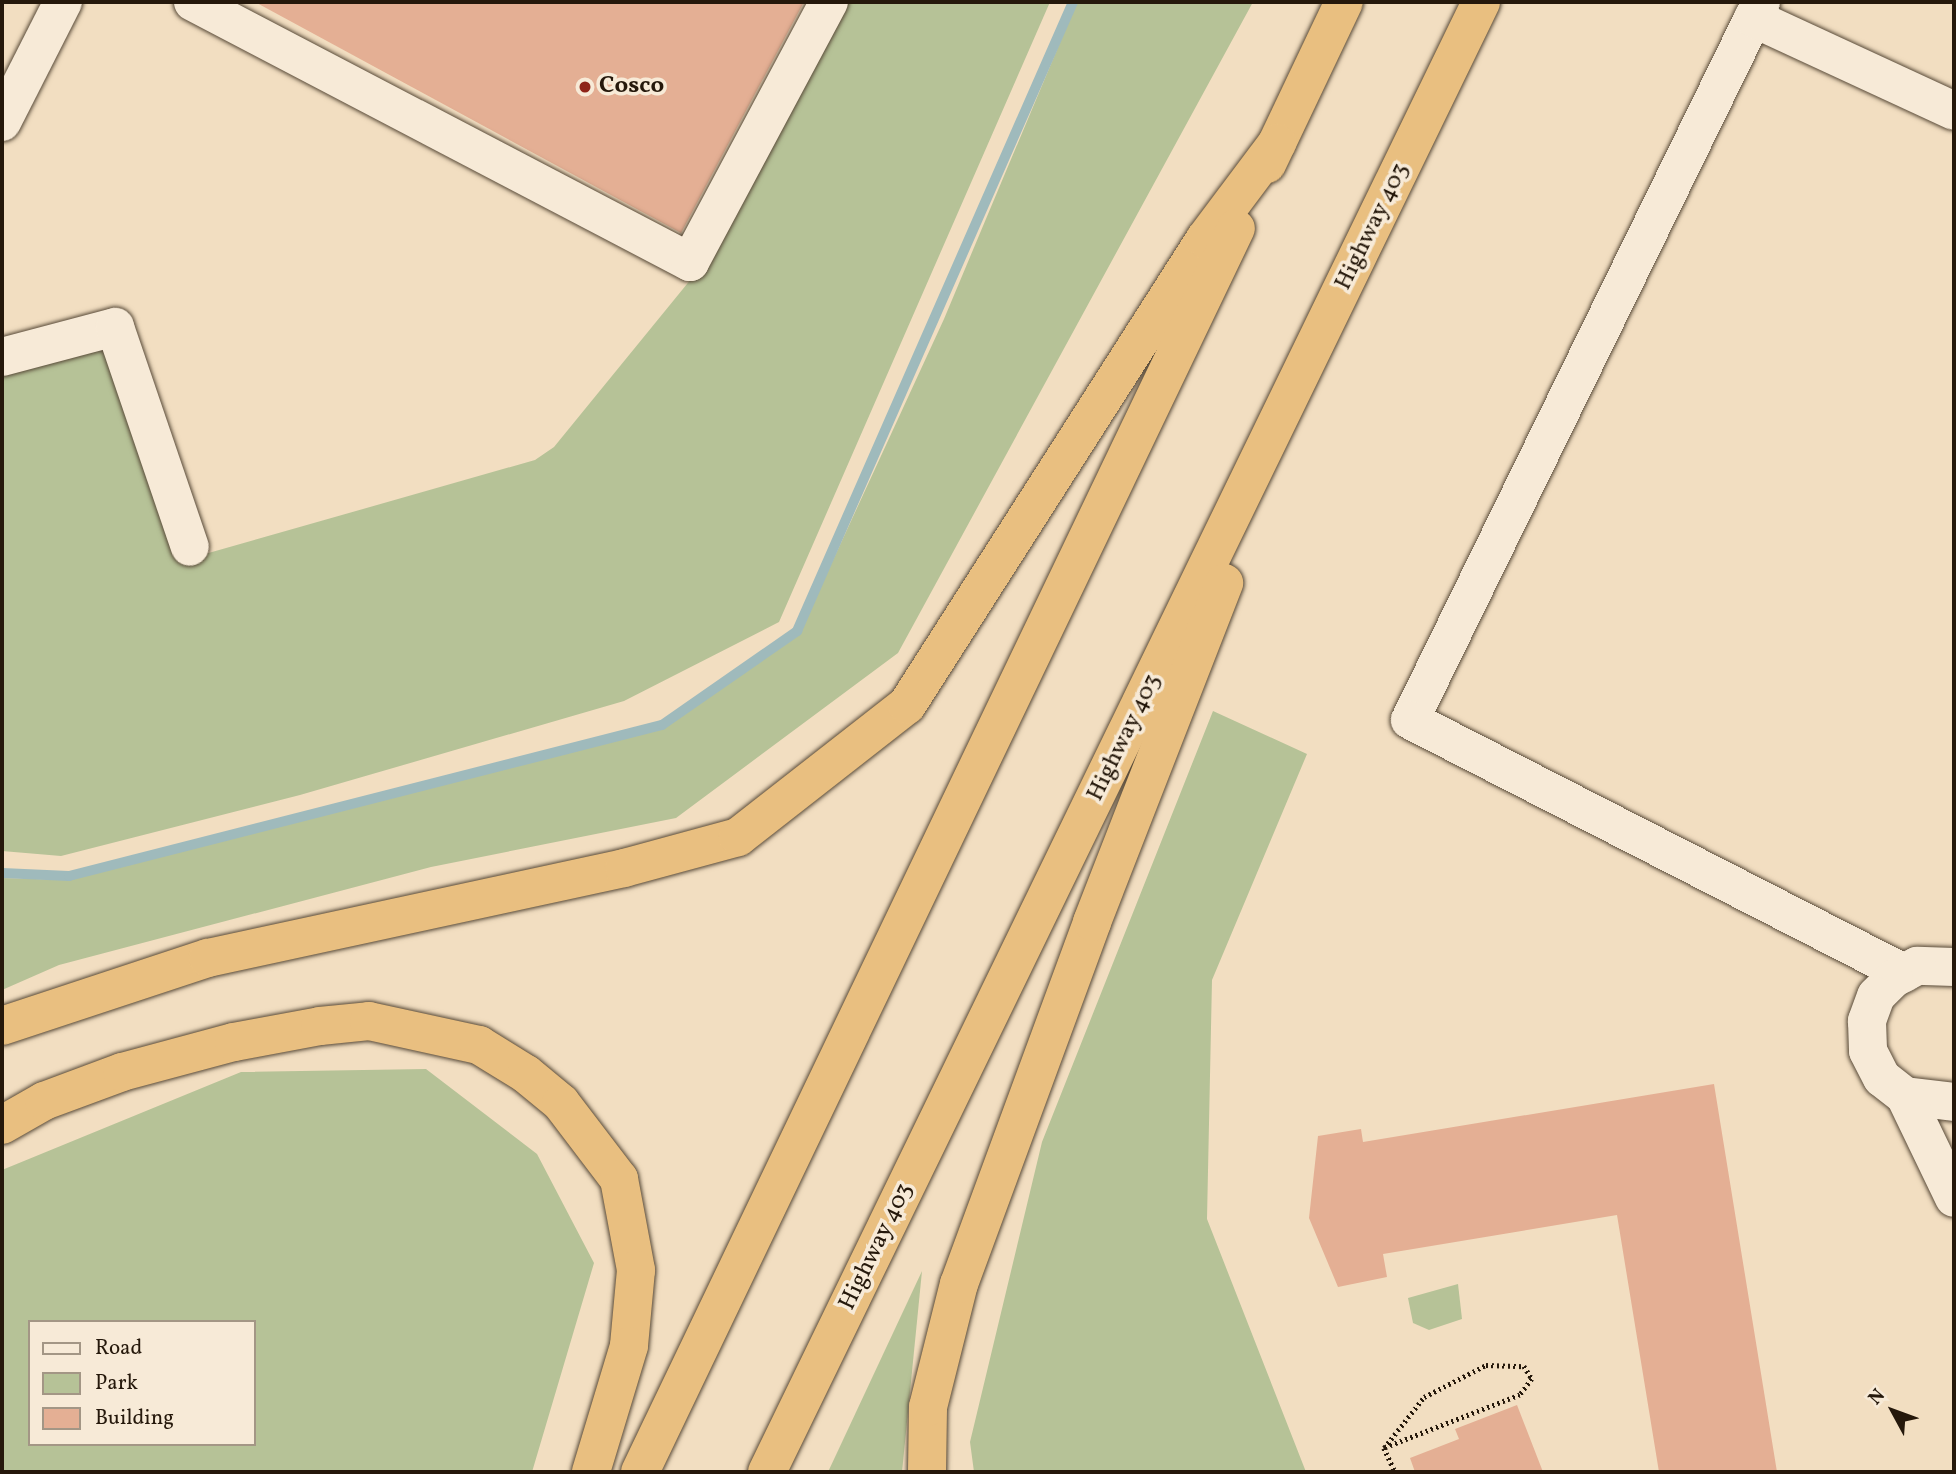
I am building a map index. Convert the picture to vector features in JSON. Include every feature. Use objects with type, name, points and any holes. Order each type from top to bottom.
[{"type":"highway","points":[[640,1472],[1344,2]]},
{"type":"highway","name":"Highway 403","points":[[767,1472],[1267,448],[1481,2]]},
{"type":"highway","points":[[2,1026],[208,958],[624,868],[738,837],[907,705],[1205,239],[1277,143]]},
{"type":"highway","points":[[927,1472],[928,1407],[959,1284],[1092,922],[1214,613],[1267,448]]},
{"type":"highway","points":[[2,1125],[44,1101],[122,1072],[234,1042],[320,1026],[369,1021],[479,1045],[526,1074],[561,1103],[619,1178],[636,1270],[629,1346],[591,1472]]},
{"type":"street","points":[[2,122],[63,2]]},
{"type":"street","points":[[193,2],[690,262],[829,2]]},
{"type":"street","points":[[1904,972],[1410,720],[1757,10],[1954,111]]},
{"type":"street","points":[[2,356],[116,327],[190,547]]},
{"type":"street","points":[[1954,967],[1917,966],[1904,972],[1876,996],[1867,1021],[1868,1051],[1877,1069],[1905,1096],[1954,1198]]},
{"type":"street","points":[[1905,1096],[1954,1102]]},
{"type":"path","points":[[1486,1365],[1524,1366],[1532,1379],[1520,1395],[1384,1448],[1424,1397],[1486,1365]]},
{"type":"path","points":[[1384,1448],[1395,1472]]},
{"type":"green space","points":[[846,2],[1050,2],[779,622],[624,701],[300,795],[61,856],[2,851],[2,367],[108,340],[198,556],[535,460],[554,447],[709,257]]},
{"type":"green space","points":[[1077,2],[1253,2],[898,653],[676,818],[431,867],[59,965],[2,990],[2,878],[67,880],[661,729],[799,634],[944,319]]},
{"type":"green space","points":[[1213,711],[1307,754],[1212,980],[1207,1219],[1306,1472],[974,1472],[970,1442],[1042,1142]]},
{"type":"green space","points":[[426,1069],[537,1154],[594,1263],[532,1472],[2,1472],[2,1170],[241,1072]]},
{"type":"green space","points":[[922,1271],[902,1472],[828,1472]]},
{"type":"green space","points":[[1458,1284],[1462,1319],[1429,1330],[1413,1323],[1408,1298]]},
{"type":"building","name":"Cosco","points":[[255,2],[804,2],[681,233]]},
{"type":"building","points":[[1714,1084],[1777,1472],[1659,1472],[1617,1215],[1383,1254],[1387,1277],[1338,1287],[1309,1218],[1318,1136],[1361,1129],[1363,1142]]},
{"type":"building","points":[[1517,1405],[1543,1472],[1415,1472],[1410,1458],[1459,1439],[1455,1429]]},
{"type":"waterway","points":[[2,873],[69,876],[662,725],[797,631],[1073,2]]},
{"type":"place","name":"Cosco","points":[[585,87]]}]
